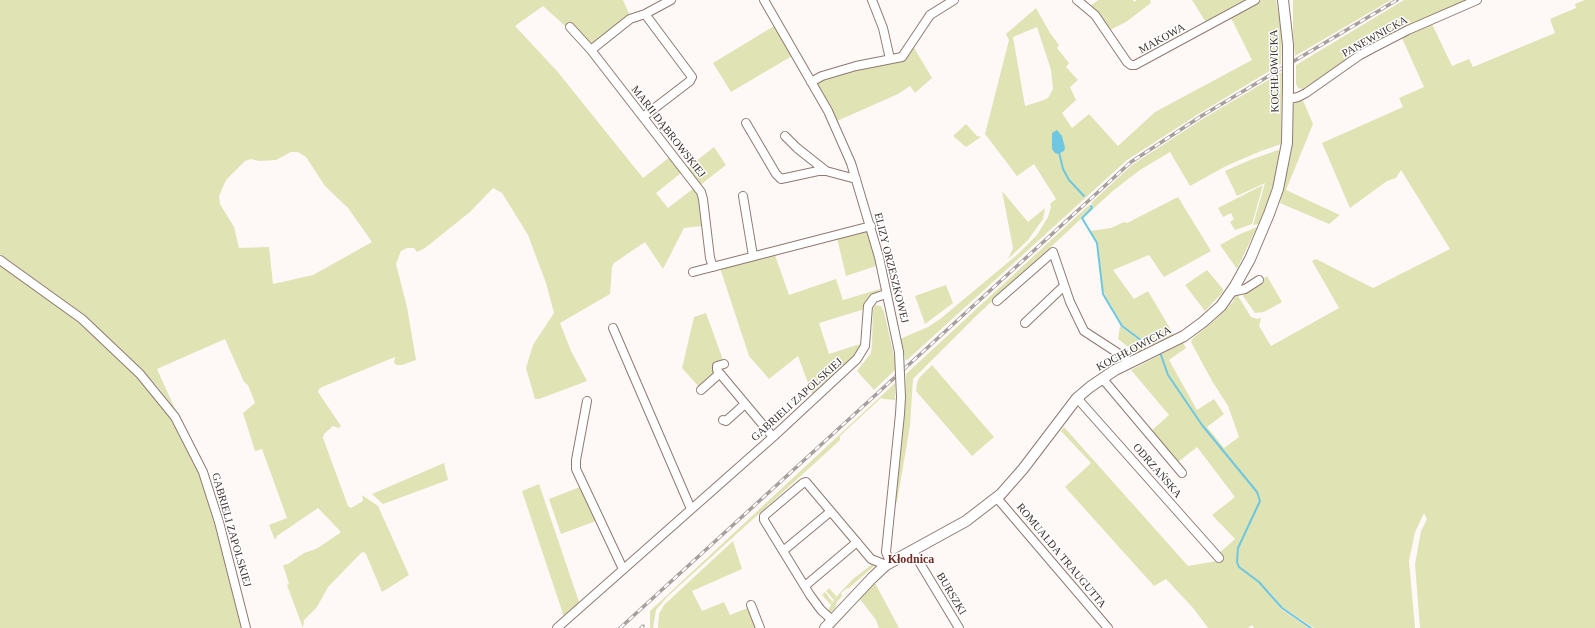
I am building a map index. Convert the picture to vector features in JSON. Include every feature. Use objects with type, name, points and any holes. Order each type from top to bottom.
[{"type":"street","points":[[591,50],[630,19],[645,14],[657,3],[671,0]]},
{"type":"street","name":"ELIZY ORZESZKOWEJ","points":[[764,0],[841,137],[871,226],[879,257],[899,352],[901,397],[886,552],[888,564]]},
{"type":"street","points":[[872,0],[883,28],[890,58]]},
{"type":"street","points":[[811,82],[829,74],[856,66],[890,58],[902,57],[930,15],[954,0]]},
{"type":"street","name":"MAKOWA","points":[[1078,0],[1095,16],[1127,62],[1131,65],[1135,65],[1255,0]]},
{"type":"street","name":"KOCHŁOWICKA","points":[[825,628],[872,578],[888,564],[956,527],[997,498],[1023,469],[1077,398],[1102,378],[1129,363],[1172,343],[1192,330],[1216,310],[1231,292],[1243,273],[1260,236],[1278,190],[1287,143],[1289,99],[1288,45],[1283,0]]},
{"type":"street","name":"PANEWNICKA","points":[[1289,99],[1306,93],[1360,55],[1375,47],[1408,30],[1477,0]]},
{"type":"street","points":[[643,117],[690,81],[692,77],[645,14]]},
{"type":"street","name":"MARII DĄBROWSKIEJ","points":[[570,27],[591,50],[701,192],[710,258],[713,266]]},
{"type":"street","points":[[746,123],[776,174],[781,179],[818,171],[826,171],[856,179]]},
{"type":"street","points":[[785,136],[797,148],[826,171]]},
{"type":"street","points":[[743,196],[753,256]]},
{"type":"street","points":[[693,272],[871,226]]},
{"type":"street","points":[[997,301],[1053,252],[1070,302],[1084,331],[1127,359],[1129,363]]},
{"type":"street","name":"GABRIELI ZAPOLSKIEJ","points":[[0,260],[82,319],[140,374],[175,417],[203,472],[219,522],[246,628]]},
{"type":"street","points":[[1231,292],[1245,289],[1259,280]]},
{"type":"street","points":[[1025,323],[1064,286]]},
{"type":"street","name":"GABRIELI ZAPOLSKIEJ","points":[[557,628],[773,437],[857,359],[865,346],[868,306],[874,298],[886,294]]},
{"type":"street","points":[[613,328],[691,509]]},
{"type":"street","points":[[724,364],[716,368],[773,437]]},
{"type":"street","points":[[701,390],[720,374]]},
{"type":"street","points":[[1102,378],[1182,473]]},
{"type":"street","name":"ODRZAŃSKA","points":[[1077,398],[1218,558]]},
{"type":"street","points":[[587,400],[576,460],[576,469],[623,570]]},
{"type":"street","points":[[723,420],[726,421],[745,404]]},
{"type":"street","points":[[832,620],[821,610],[763,518],[803,483],[807,484],[871,558],[888,564]]},
{"type":"street","name":"ROMUALDA TRAUGUTTA","points":[[997,498],[1108,628]]},
{"type":"street","points":[[783,551],[830,512]]},
{"type":"street","points":[[805,586],[857,542]]},
{"type":"street","name":"BURSZKI","points":[[912,550],[959,628]]},
{"type":"street","points":[[751,605],[760,628]]},
{"type":"green space","points":[[0,0],[623,0],[630,16],[591,47],[572,23],[568,22],[565,26],[543,6],[515,26],[557,71],[643,178],[670,157],[681,173],[656,193],[668,208],[694,188],[699,196],[702,226],[684,228],[663,269],[645,242],[614,263],[612,267],[610,294],[560,323],[571,351],[587,381],[539,399],[535,399],[526,368],[533,345],[554,313],[546,283],[528,235],[502,193],[493,188],[470,212],[425,248],[417,252],[414,248],[407,248],[401,251],[396,264],[407,307],[416,360],[402,365],[397,365],[394,363],[395,357],[322,387],[318,392],[341,426],[338,428],[333,426],[324,434],[323,438],[348,506],[351,508],[363,501],[362,495],[378,506],[409,575],[382,592],[366,554],[364,552],[361,553],[328,587],[317,607],[304,620],[303,628],[287,585],[289,584],[283,565],[288,564],[304,553],[316,549],[340,533],[340,531],[318,508],[277,536],[275,540],[269,525],[287,518],[262,449],[255,451],[243,413],[255,403],[248,385],[244,382],[225,339],[157,369],[176,411],[157,386],[134,362],[89,320],[0,254]],"holes":[[[291,152],[298,152],[306,157],[325,186],[348,208],[372,242],[313,275],[273,284],[269,247],[239,248],[234,227],[220,204],[219,196],[226,180],[245,161],[251,159],[259,161],[276,160]]]},
{"type":"green space","points":[[1098,0],[1133,0],[1134,2],[1137,0],[1150,0],[1151,3],[1126,22],[1108,31],[1089,7]]},
{"type":"green space","points":[[1192,0],[1252,0],[1207,24]]},
{"type":"green space","points":[[1259,0],[1276,0],[1282,32],[1281,64],[1200,113],[1127,160],[906,361],[900,339],[928,327],[940,319],[1018,254],[1037,235],[1048,217],[1051,207],[1050,204],[1056,199],[1034,164],[1017,176],[985,134],[1009,40],[1006,34],[1036,8],[1050,33],[1059,45],[1057,48],[1069,63],[1066,67],[1078,80],[1070,87],[1076,100],[1062,113],[1072,128],[1089,114],[1118,146],[1155,112],[1252,60],[1230,16]],"holes":[[[1037,27],[1051,70],[1053,89],[1048,98],[1025,106],[1013,37]]]},
{"type":"green space","points":[[1293,0],[1391,0],[1295,56],[1293,35]]},
{"type":"green space","points":[[1404,0],[1467,0],[1392,33],[1356,53],[1303,89],[1298,88],[1296,84],[1296,65]]},
{"type":"green space","points":[[1585,0],[1595,0],[1595,628],[1420,628],[1415,564],[1421,531],[1427,519],[1424,513],[1415,532],[1409,561],[1415,628],[1314,628],[1282,607],[1269,591],[1268,593],[1281,609],[1309,628],[1254,628],[1252,625],[1248,628],[1208,628],[1193,608],[1166,579],[1154,586],[1065,487],[1091,463],[1061,431],[1064,427],[1188,566],[1222,560],[1218,554],[1235,539],[1212,515],[1235,497],[1197,447],[1178,462],[1150,432],[1169,415],[1131,370],[1183,343],[1186,348],[1169,360],[1197,410],[1214,399],[1224,414],[1207,427],[1224,448],[1239,437],[1228,406],[1212,381],[1191,342],[1192,339],[1216,319],[1233,302],[1235,295],[1238,296],[1251,317],[1257,319],[1261,318],[1259,326],[1271,346],[1339,308],[1312,261],[1316,259],[1373,288],[1450,249],[1401,170],[1396,178],[1387,181],[1350,208],[1322,143],[1403,107],[1399,98],[1424,87],[1401,36],[1432,24],[1452,66],[1469,59],[1473,67],[1555,33],[1550,19],[1576,8],[1575,4]]},
{"type":"green space","points":[[774,26],[792,56],[731,92],[713,63]]},
{"type":"green space","points":[[913,46],[932,78],[915,93],[910,86],[898,94],[837,121],[816,83],[820,80],[856,68],[904,59]]},
{"type":"green space","points":[[1282,72],[1281,144],[1226,166],[1190,186],[1170,152],[1140,170],[1114,190],[1083,218],[1093,208],[1091,203],[1132,165],[1204,118]]},
{"type":"green space","points":[[1302,98],[1313,124],[1286,190],[1340,215],[1329,224],[1280,203],[1293,141],[1293,106]]},
{"type":"green space","points":[[966,124],[977,136],[981,137],[966,147],[953,136]]},
{"type":"green space","points":[[714,147],[726,165],[699,186],[686,169]]},
{"type":"green space","points":[[1278,150],[1280,152],[1279,166],[1265,210],[1259,224],[1253,225],[1265,183],[1237,196],[1225,171]]},
{"type":"green space","points":[[1263,185],[1252,224],[1235,230],[1230,222],[1234,219],[1231,213],[1223,217],[1218,208]]},
{"type":"green space","points":[[1002,191],[1028,222],[1045,208],[1043,219],[1028,240],[1008,259],[1013,248]]},
{"type":"green space","points":[[1178,197],[1211,251],[1164,277],[1149,255],[1113,270],[1134,299],[1148,291],[1174,335],[1150,346],[1123,326],[1106,297],[1103,290],[1098,243],[1090,231],[1111,228],[1124,222],[1127,223]]},
{"type":"green space","points":[[1089,205],[1091,208],[1081,217],[1081,219],[975,317],[913,379],[910,426],[897,502],[894,505],[904,416],[906,374]]},
{"type":"green space","points":[[1257,227],[1237,269],[1220,245]]},
{"type":"green space","points":[[868,230],[876,266],[846,276],[837,238]]},
{"type":"green space","points":[[775,255],[789,295],[836,279],[843,300],[883,288],[868,298],[865,309],[819,323],[829,354],[860,344],[857,353],[812,394],[798,356],[769,379],[749,356],[720,268]]},
{"type":"green space","points":[[0,263],[78,319],[130,368],[172,420],[199,472],[215,522],[242,628],[0,628]]},
{"type":"green space","points":[[1207,270],[1223,289],[1223,292],[1205,311],[1185,285]]},
{"type":"green space","points":[[1267,276],[1282,302],[1264,312],[1255,313],[1243,296]]},
{"type":"green space","points":[[946,285],[953,303],[925,324],[915,296]]},
{"type":"green space","points":[[875,305],[881,306],[884,312],[895,360],[895,370],[874,390],[857,371],[871,353],[873,309]]},
{"type":"green space","points":[[706,313],[723,360],[713,366],[716,374],[700,388],[682,368],[694,317]]},
{"type":"green space","points":[[1120,326],[1146,345],[1146,348],[1136,353],[1118,339]]},
{"type":"green space","points":[[932,365],[994,437],[972,456],[916,391],[919,378]]},
{"type":"green space","points":[[895,383],[895,400],[881,398],[840,436],[840,440],[667,597],[656,610],[653,628],[650,628],[650,611]]},
{"type":"green space","points":[[444,463],[448,480],[383,504],[372,494]]},
{"type":"green space","points":[[539,484],[579,602],[564,617],[522,491]]},
{"type":"green space","points":[[580,487],[596,521],[561,534],[549,499]]},
{"type":"green space","points":[[733,541],[742,569],[692,591],[702,611],[724,602],[730,615],[750,607],[758,628],[658,628],[659,614],[664,605]]},
{"type":"green space","points":[[867,559],[875,565],[848,589],[847,588],[841,593],[842,596],[837,602],[835,608],[831,612],[827,613],[831,605],[822,595],[825,592],[832,601],[831,604],[834,600],[826,591],[829,588],[836,596],[835,598],[853,579],[871,565]]},
{"type":"green space","points":[[875,583],[899,628],[879,628],[876,620],[860,599]]},
{"type":"water","points":[[1057,130],[1062,136],[1065,148],[1064,151],[1058,154],[1052,149],[1052,133]]},
{"type":"waterway","points":[[1059,152],[1063,169],[1069,180],[1084,196]]},
{"type":"waterway","points":[[1091,206],[1092,208],[1082,218],[1097,243],[1103,294],[1122,326],[1146,344]]},
{"type":"waterway","points":[[1161,355],[1168,375],[1202,425],[1257,492],[1260,501],[1238,548],[1237,562],[1239,567],[1259,582],[1282,608],[1311,628]]},
{"type":"railway","points":[[620,628],[1131,162],[1203,115],[1397,0]]},
{"type":"district","name":"Kłodnica","points":[[911,560]]}]
